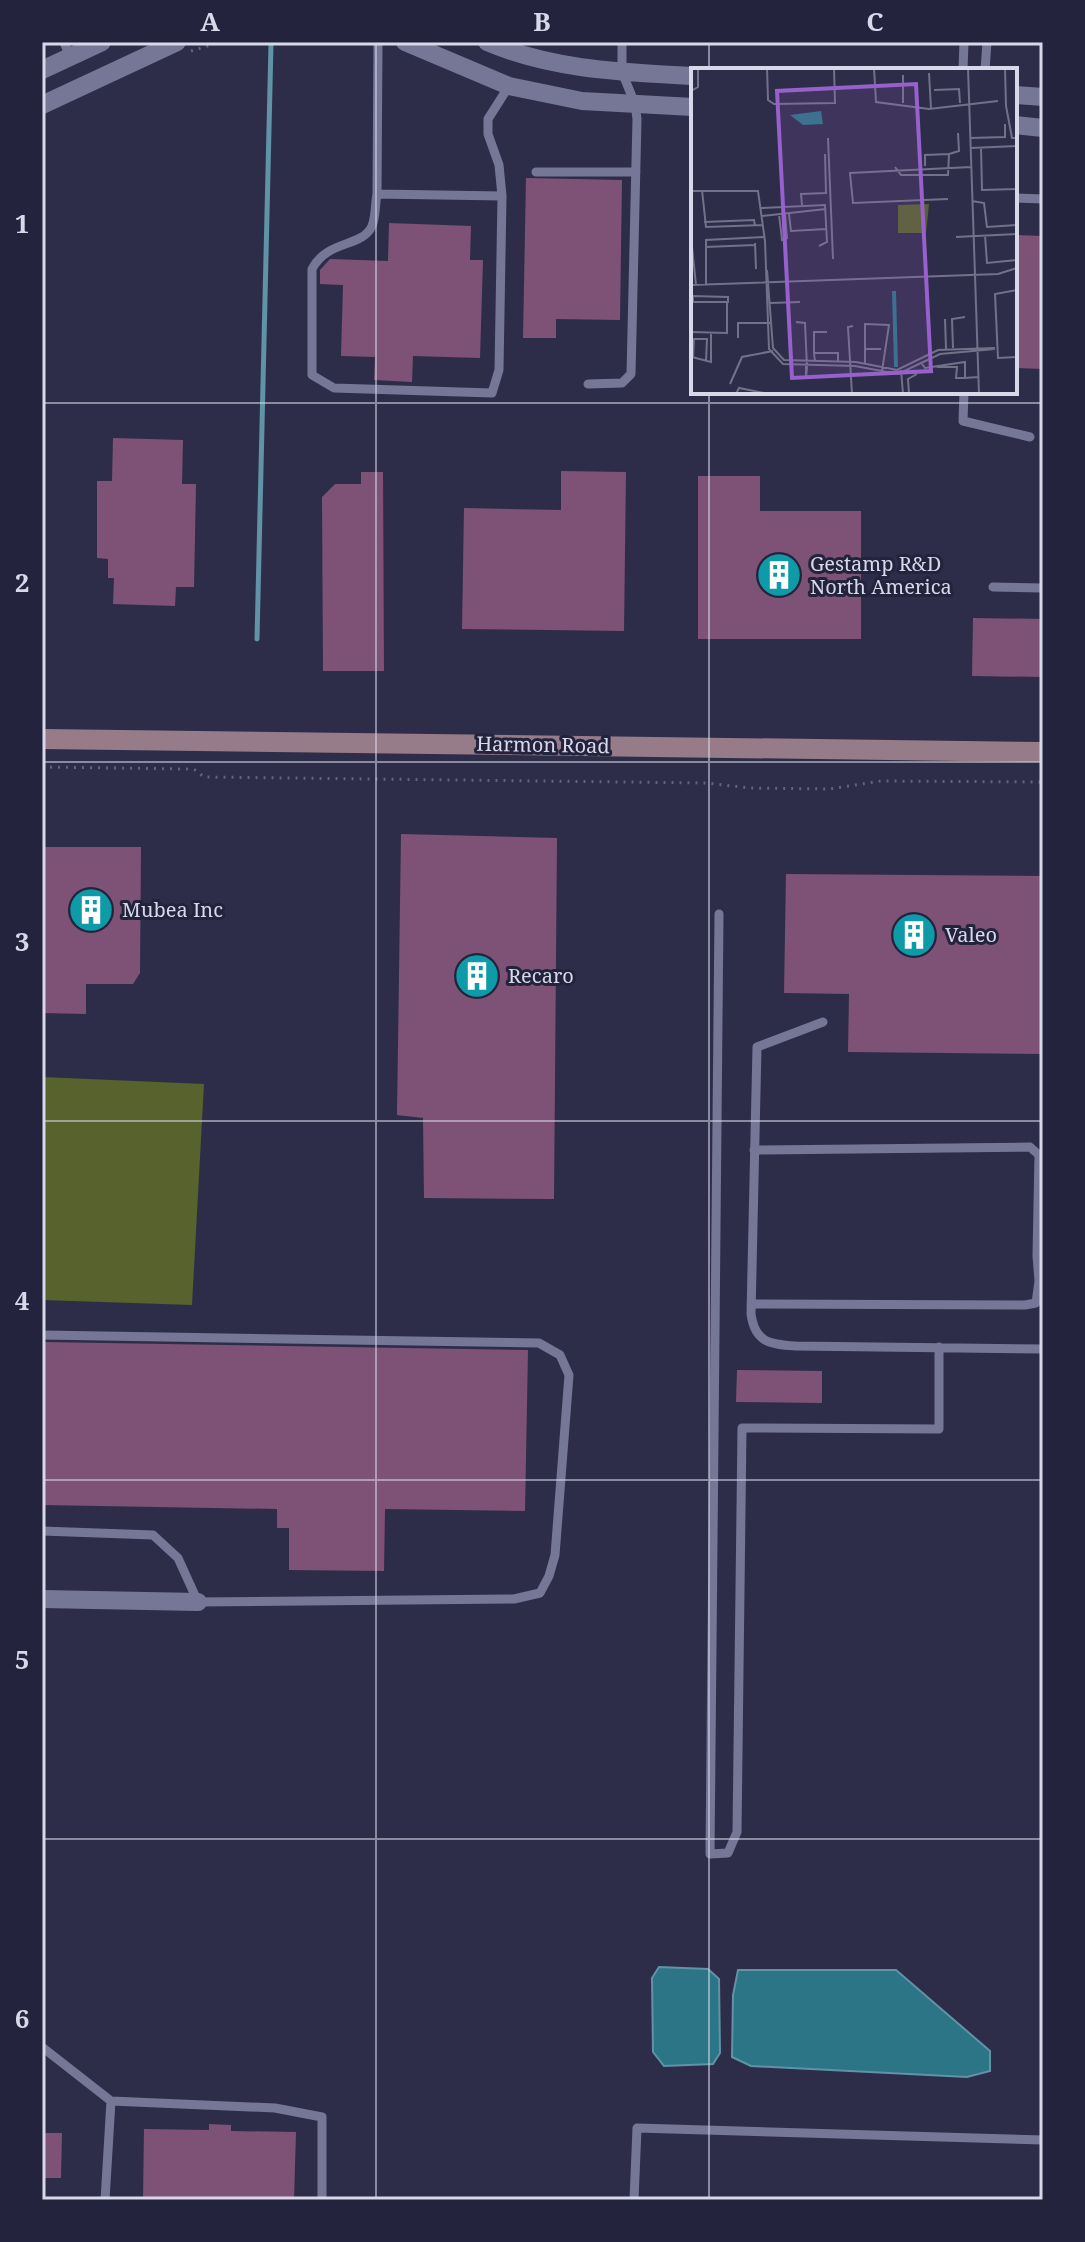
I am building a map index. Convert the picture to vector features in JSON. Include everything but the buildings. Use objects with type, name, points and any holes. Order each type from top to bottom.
[{"type":"street","points":[[42,70],[67,50],[102,42]]},
{"type":"street","points":[[42,105],[177,42]]},
{"type":"street","points":[[405,42],[509,86],[582,101],[691,107]]},
{"type":"street","points":[[487,42],[519,55],[586,70],[691,76]]},
{"type":"street","points":[[1017,95],[1043,97]]},
{"type":"street","points":[[1017,125],[1043,128]]},
{"type":"street","name":"Harmon Road","points":[[42,739],[1043,752]]},
{"type":"street","points":[[42,1599],[198,1602]]},
{"type":"lane","points":[[378,42],[377,194],[371,228],[363,237],[319,256],[312,269],[312,375],[334,388],[492,393],[499,370],[502,196],[499,165],[488,134],[488,119],[509,86]]},
{"type":"lane","points":[[588,384],[622,383],[631,374],[635,104],[622,72],[622,42]]},
{"type":"lane","points":[[963,68],[964,42]]},
{"type":"lane","points":[[985,68],[987,42]]},
{"type":"lane","points":[[536,172],[636,172]]},
{"type":"lane","points":[[377,194],[502,196]]},
{"type":"lane","points":[[1017,198],[1043,199]]},
{"type":"lane","points":[[964,394],[963,421],[1030,437]]},
{"type":"lane","points":[[993,587],[1043,588]]},
{"type":"lane","points":[[719,914],[710,1854],[728,1853],[737,1832],[742,1428],[939,1429],[939,1347]]},
{"type":"lane","points":[[823,1022],[757,1047],[751,1304],[753,1326],[761,1338],[773,1344],[1043,1349]]},
{"type":"lane","points":[[751,1304],[1025,1305],[1036,1303],[1041,1281],[1037,1256],[1039,1155],[1030,1147],[754,1150]]},
{"type":"lane","points":[[42,1335],[539,1343],[560,1355],[569,1375],[555,1555],[540,1593],[514,1599],[198,1602],[178,1558],[153,1535],[42,1531]]},
{"type":"lane","points":[[42,2047],[111,2101],[275,2108],[322,2117],[322,2200]]},
{"type":"lane","points":[[105,2200],[111,2101]]},
{"type":"lane","points":[[634,2200],[637,2128],[1043,2140]]},
{"type":"path","points":[[42,767],[187,769],[195,770],[204,777],[707,783],[749,788],[829,789],[868,781],[1043,782]]},
{"type":"green space","points":[[42,1077],[204,1084],[192,1305],[42,1300]]},
{"type":"water","points":[[659,1967],[708,1969],[719,1979],[720,2053],[713,2064],[664,2066],[653,2052],[652,1978]]},
{"type":"water","points":[[738,1970],[896,1970],[990,2051],[990,2071],[967,2077],[751,2066],[732,2057],[733,1995]]},
{"type":"waterway","points":[[257,639],[271,44]]},
{"type":"place","name":"Gestamp R&D North America","points":[[779,575]]},
{"type":"place","name":"Mubea Inc","points":[[91,910]]},
{"type":"place","name":"Valeo","points":[[914,935]]},
{"type":"place","name":"Recaro","points":[[477,976]]}]
